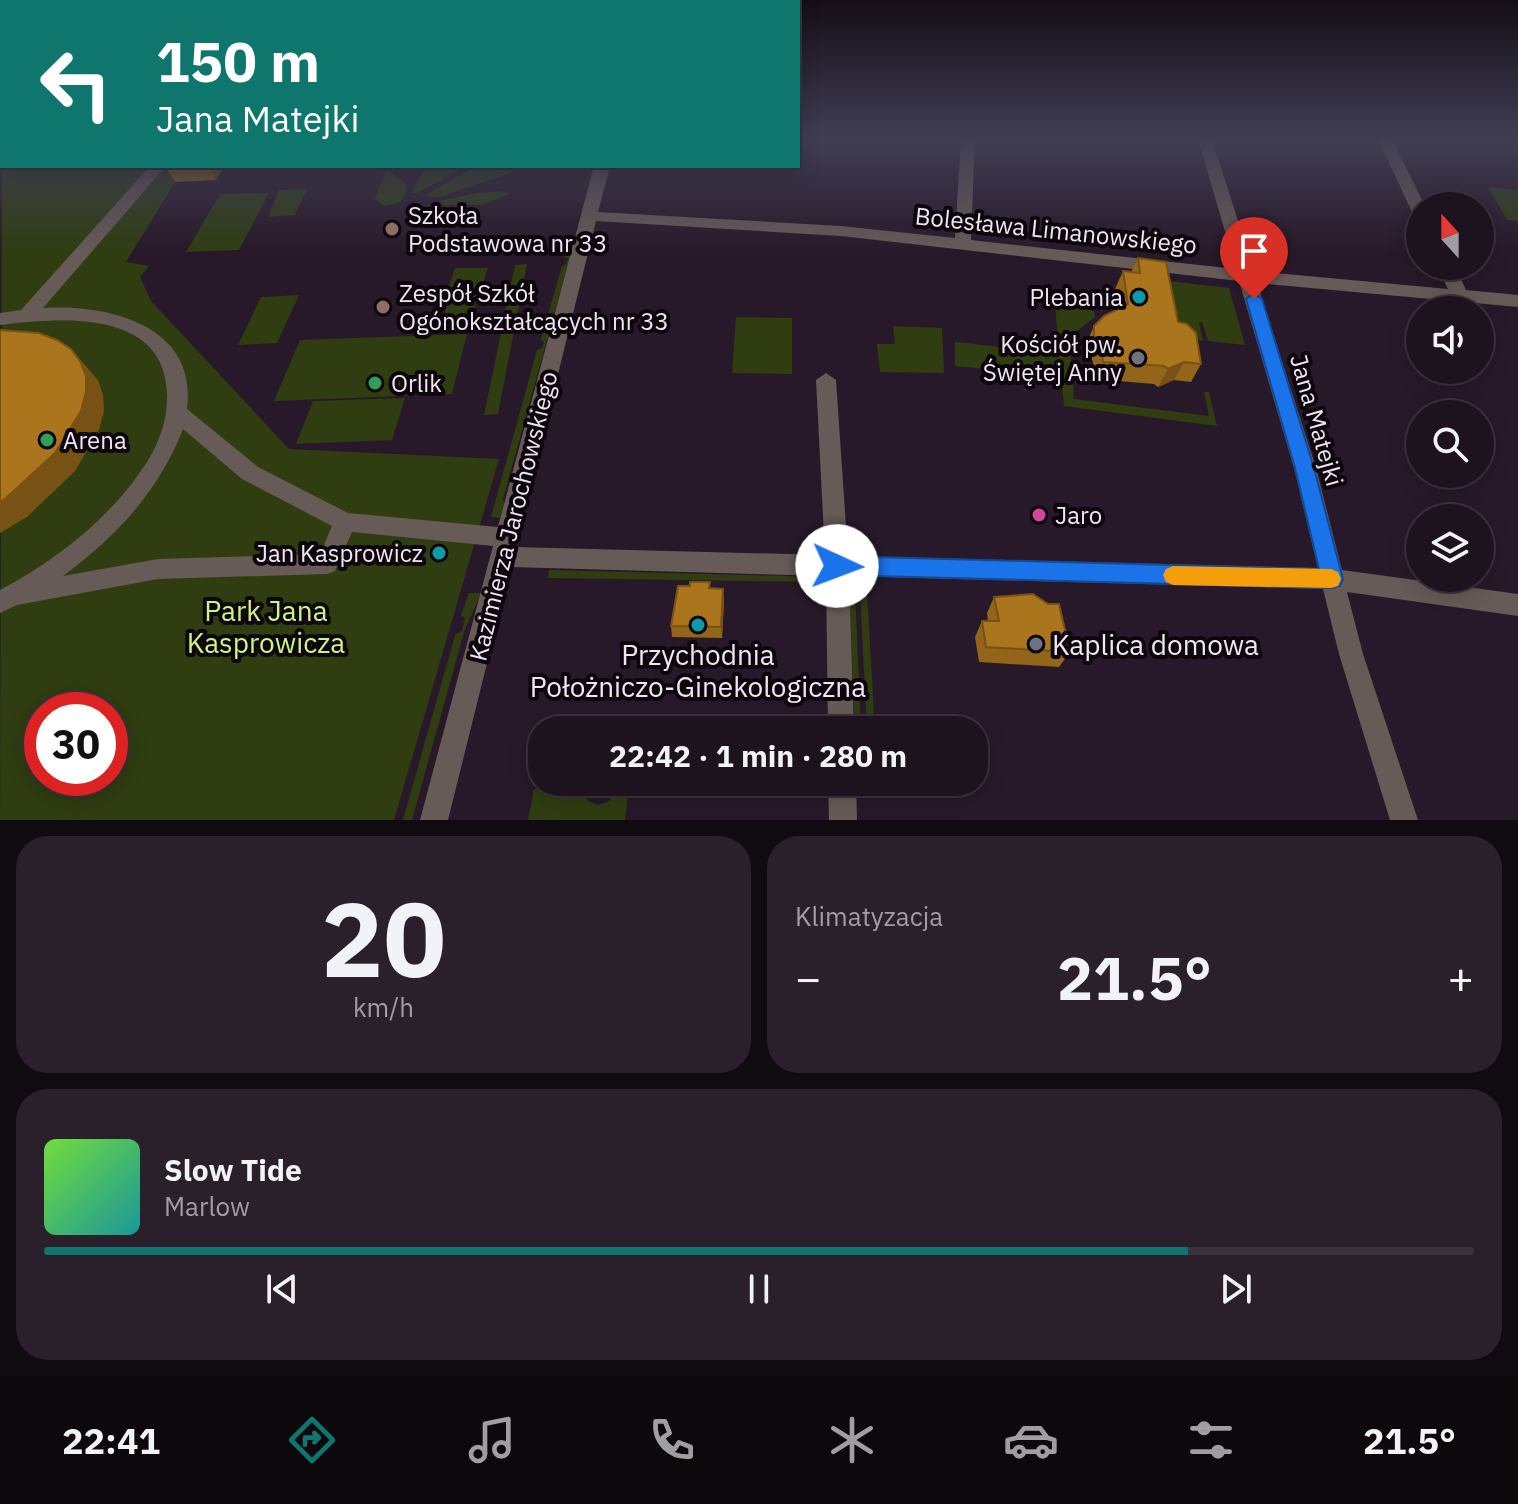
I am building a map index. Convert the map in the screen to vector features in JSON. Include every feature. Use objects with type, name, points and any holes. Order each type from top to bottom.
[{"type":"street","points":[[27,315],[148,177]]},
{"type":"street","name":"Kazimierza Jarochowskiego","points":[[434,820],[599,177]]},
{"type":"street","points":[[963,244],[966,177]]},
{"type":"street","name":"Jana Matejki","points":[[1217,177],[1305,468],[1351,654],[1404,820]]},
{"type":"street","name":"Bolesława Limanowskiego","points":[[589,216],[841,231],[1247,276],[1518,301]]},
{"type":"street","points":[[1452,280],[1459,294]]},
{"type":"street","points":[[0,319],[65,313],[100,316],[134,327],[160,345],[177,374],[178,413],[164,452],[133,498],[82,548],[6,599]]},
{"type":"street","points":[[826,380],[837,566],[841,716]]},
{"type":"street","points":[[178,413],[250,473],[345,522],[504,547],[837,566],[1332,579],[1518,605]]},
{"type":"street","points":[[6,599],[158,569],[327,564],[345,522]]},
{"type":"street","points":[[842,796],[843,820]]},
{"type":"green space","name":"Park Jana Kasprowicza","points":[[2,177],[178,177],[126,262],[149,266],[140,277],[151,301],[289,449],[499,459],[394,820],[0,820]]},
{"type":"green space","points":[[383,177],[397,177],[406,184],[405,195],[399,203],[384,206],[375,199]]},
{"type":"green space","points":[[420,177],[447,177],[417,193],[411,193]]},
{"type":"green space","points":[[456,177],[498,177],[440,197],[424,196]]},
{"type":"green space","points":[[1488,187],[1518,190],[1518,221],[1507,220],[1494,192]]},
{"type":"green space","points":[[307,189],[295,215],[268,217],[279,190]]},
{"type":"green space","points":[[504,191],[510,194],[482,205],[443,205],[439,201],[476,193]]},
{"type":"green space","points":[[269,193],[239,250],[186,252],[220,194]]},
{"type":"green space","points":[[571,235],[576,235],[503,499],[502,518],[491,517],[537,350],[542,348],[544,342],[541,339],[562,266],[568,259],[564,257]]},
{"type":"green space","points":[[527,264],[498,414],[484,415],[515,265]]},
{"type":"green space","points":[[455,268],[488,268],[481,289],[448,290]]},
{"type":"green space","points":[[1158,280],[1229,288],[1245,345],[1208,341],[1202,322],[1199,323],[1203,341],[1199,340],[1169,320]]},
{"type":"green space","points":[[299,295],[277,343],[238,345],[261,297]]},
{"type":"green space","points":[[478,295],[469,330],[439,331],[450,296]]},
{"type":"green space","points":[[1055,304],[1090,308],[1095,317],[1069,337],[1074,399],[1209,416],[1204,392],[1209,392],[1217,426],[1064,406],[1061,376],[955,366],[955,342],[1059,353]]},
{"type":"green space","points":[[736,317],[792,318],[792,374],[732,373]]},
{"type":"green space","points":[[893,326],[942,328],[944,373],[880,372],[877,344],[895,344]]},
{"type":"green space","points":[[467,334],[452,394],[274,401],[300,340]]},
{"type":"green space","points":[[405,398],[392,440],[296,444],[313,401]]},
{"type":"green space","points":[[549,570],[788,576],[809,577],[817,582],[548,578]]},
{"type":"green space","points":[[849,591],[855,592],[860,716],[854,716]]},
{"type":"green space","points":[[860,592],[867,592],[874,716],[866,716]]},
{"type":"green space","points":[[469,593],[481,593],[464,632],[412,820],[403,820],[455,635],[462,631],[465,619],[461,615]]},
{"type":"green space","points":[[533,796],[586,796],[588,801],[598,805],[609,801],[612,796],[628,796],[625,820],[528,820]]},
{"type":"building","points":[[1138,258],[1166,262],[1178,322],[1187,324],[1196,333],[1201,364],[1184,362],[1168,369],[1164,366],[1103,362],[1101,344],[1094,338],[1094,326],[1104,316],[1128,304],[1123,271],[1140,273]]},
{"type":"building","name":"Arena","points":[[0,330],[39,333],[71,349],[86,376],[86,392],[81,411],[55,453],[0,502]]},
{"type":"building","name":"Przychodnia Położniczo-Ginekologiczna","points":[[690,582],[710,582],[709,588],[723,589],[721,627],[671,626],[678,586],[690,586]]},
{"type":"building","points":[[1033,594],[1048,604],[1059,604],[1070,652],[986,647],[982,621],[999,621],[994,597]]},
{"type":"slow traffic","points":[[1173,575],[1331,579]]},
{"type":"place","name":"Szkoła Podstawowa nr 33","points":[[392,229]]},
{"type":"place","name":"Plebania","points":[[1139,297]]},
{"type":"place","name":"Zespół Szkół Ogónokształcących nr 33","points":[[383,307]]},
{"type":"place","name":"Kościół pw. Świętej Anny","points":[[1138,358]]},
{"type":"place","name":"Orlik","points":[[375,383]]},
{"type":"place","name":"Arena","points":[[47,440]]},
{"type":"place","name":"Jaro","points":[[1039,515]]},
{"type":"place","name":"Jan Kasprowicz","points":[[439,553]]},
{"type":"place","name":"Przychodnia Położniczo-Ginekologiczna","points":[[698,625]]},
{"type":"place","name":"Kaplica domowa","points":[[1036,644]]},
{"type":"route","points":[[837,566],[1332,579],[1305,468],[1254,299]]}]
